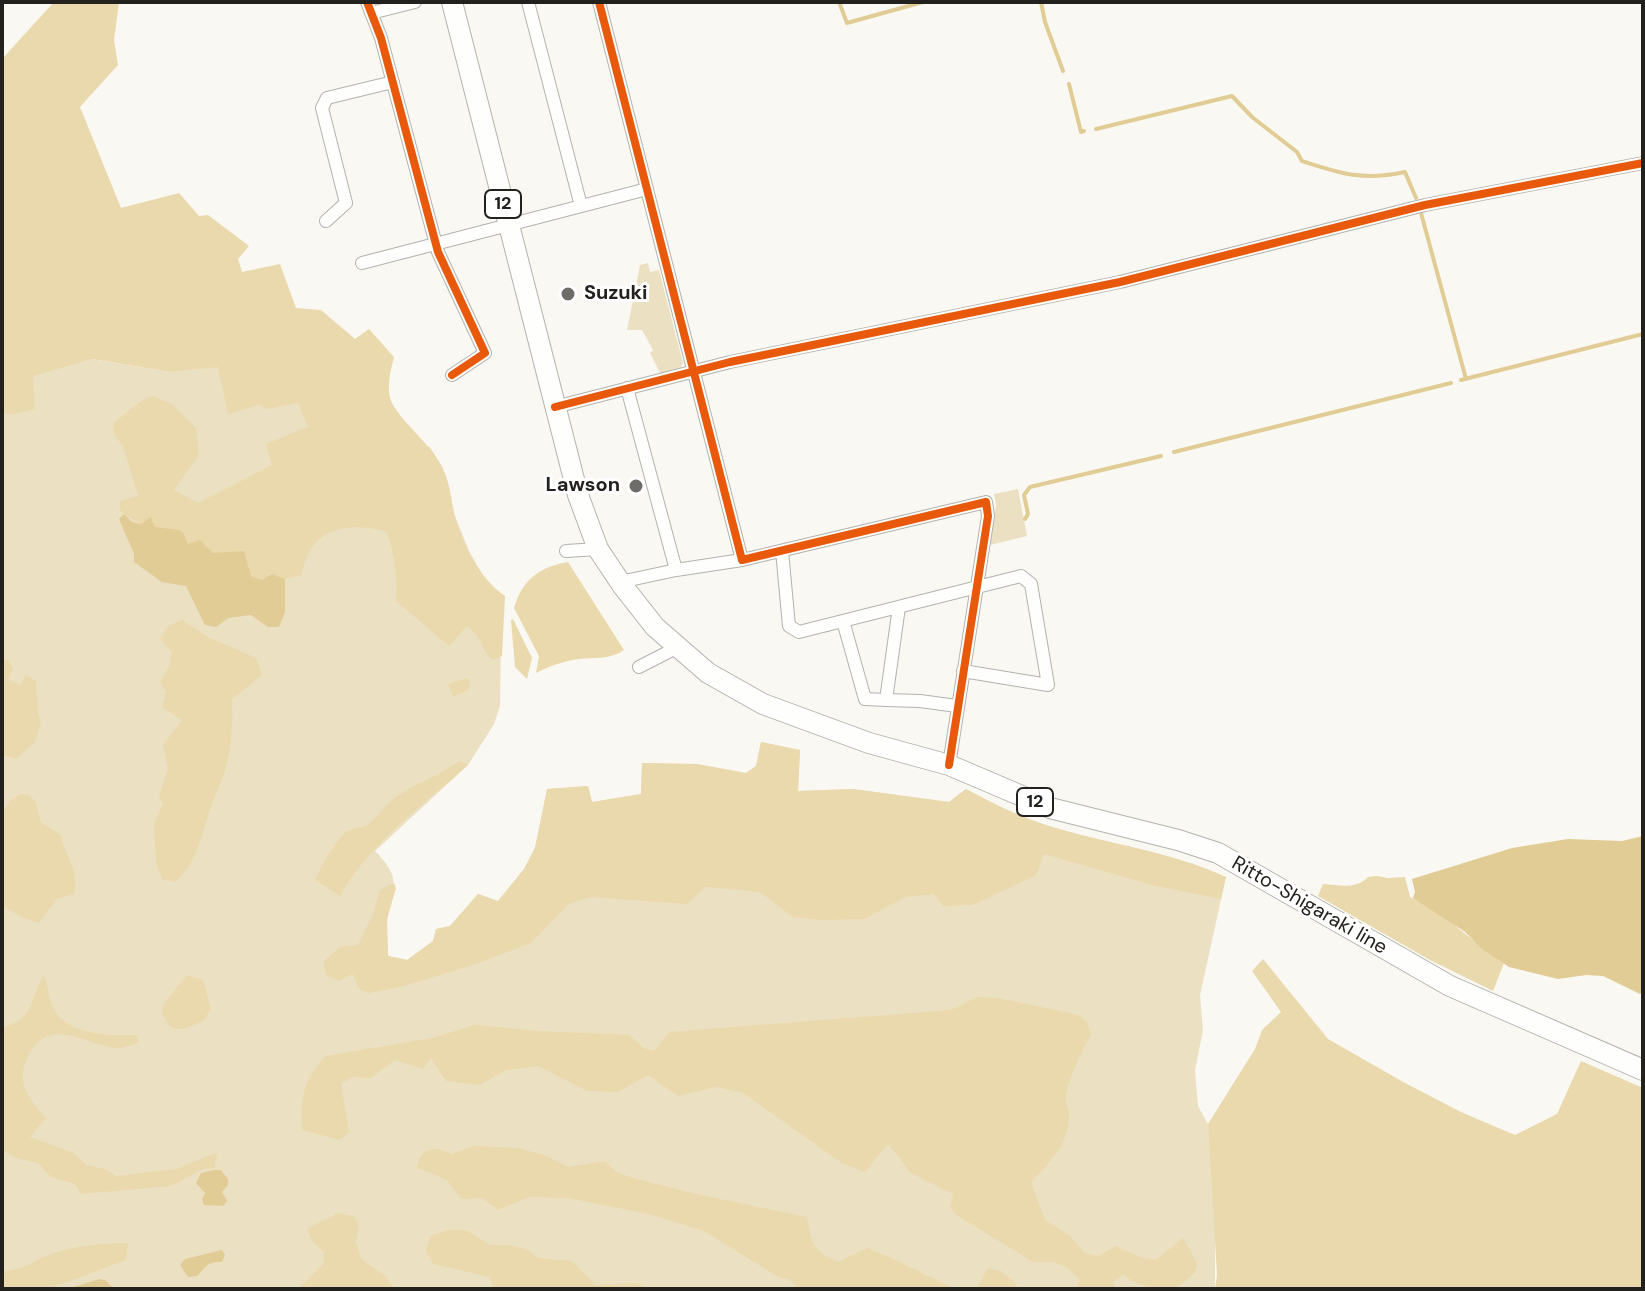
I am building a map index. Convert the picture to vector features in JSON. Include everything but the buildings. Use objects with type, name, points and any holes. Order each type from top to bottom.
[{"type":"main road","name":"Ritto-Shigaraki line","points":[[452,2],[578,495],[598,549],[655,627],[708,673],[763,704],[869,743],[949,765],[1050,808],[1218,853],[1450,986],[1643,1070]]},
{"type":"street","points":[[415,2],[369,8],[381,38],[435,242],[485,353],[452,375]]},
{"type":"street","points":[[528,2],[581,206]]},
{"type":"street","points":[[599,2],[742,560]]},
{"type":"street","points":[[326,221],[346,203],[322,108],[327,98],[393,82]]},
{"type":"street","points":[[555,407],[693,371],[1120,282],[1440,201],[1643,163]]},
{"type":"street","points":[[362,263],[647,189]]},
{"type":"street","points":[[627,388],[676,570]]},
{"type":"street","points":[[620,582],[742,560],[986,502],[988,516],[949,765]]},
{"type":"street","points":[[566,551],[598,549]]},
{"type":"street","points":[[782,551],[789,626],[799,632],[1021,576],[1031,584],[1048,685],[963,671]]},
{"type":"street","points":[[886,700],[899,607]]},
{"type":"street","points":[[843,621],[865,699],[957,706]]},
{"type":"street","points":[[639,667],[678,647]]},
{"type":"shaded area","points":[[54,2],[119,2],[114,40],[118,65],[80,107],[121,208],[179,193],[199,216],[208,215],[249,246],[238,259],[242,272],[280,264],[296,308],[321,310],[355,339],[369,329],[394,357],[389,385],[391,401],[441,465],[457,525],[467,548],[487,580],[505,596],[502,656],[493,660],[489,657],[477,635],[467,626],[449,646],[396,601],[395,564],[385,531],[356,527],[331,532],[312,547],[302,575],[285,579],[272,574],[262,580],[250,576],[245,562],[188,545],[183,532],[145,525],[120,510],[120,501],[138,496],[123,446],[114,435],[113,424],[139,402],[153,396],[172,404],[196,428],[199,455],[174,490],[198,503],[272,465],[266,444],[308,427],[298,403],[266,409],[259,405],[228,414],[218,367],[170,372],[92,359],[33,376],[35,409],[2,414],[2,59]]},
{"type":"shaded area","points":[[648,263],[650,272],[659,270],[683,363],[680,368],[660,373],[650,353],[653,350],[642,330],[627,330],[640,265]]},
{"type":"shaded area","points":[[91,359],[170,372],[241,360],[430,447],[443,468],[455,516],[469,551],[488,584],[505,596],[500,706],[494,724],[468,765],[375,851],[389,868],[394,882],[387,921],[388,956],[408,960],[433,941],[436,929],[450,926],[478,894],[498,901],[524,869],[535,848],[547,789],[588,786],[592,802],[641,794],[642,763],[697,764],[746,773],[756,766],[761,742],[800,750],[798,791],[853,789],[949,802],[966,789],[1025,818],[1181,861],[1226,877],[1200,995],[1203,1030],[1195,1070],[1198,1106],[1208,1124],[1215,1192],[1215,1289],[2,1289],[2,383]]},
{"type":"shaded area","points":[[1018,489],[1027,536],[990,545],[996,505],[994,494]]},
{"type":"shaded area","points":[[124,514],[132,522],[141,524],[151,517],[154,526],[183,532],[188,544],[200,540],[213,553],[244,551],[251,576],[262,580],[272,574],[285,579],[285,612],[279,627],[268,627],[251,615],[228,618],[216,627],[205,625],[186,586],[162,582],[134,562],[134,554],[119,519]]},
{"type":"shaded area","points":[[568,562],[624,650],[608,657],[562,662],[536,673],[539,656],[514,608],[517,598],[533,576],[548,567]]},
{"type":"shaded area","points":[[513,619],[532,658],[527,679],[515,667]]},
{"type":"shaded area","points":[[182,620],[208,637],[256,658],[262,675],[232,699],[229,756],[224,774],[194,857],[176,882],[163,880],[156,863],[154,823],[163,804],[159,795],[168,769],[163,745],[182,720],[162,707],[166,692],[160,682],[170,665],[172,652],[160,639],[168,626]]},
{"type":"shaded area","points":[[2,659],[8,660],[13,669],[8,679],[20,685],[26,675],[36,681],[41,722],[35,742],[16,759],[2,755]]},
{"type":"shaded area","points":[[467,678],[470,684],[468,690],[453,697],[448,684]]},
{"type":"shaded area","points":[[761,742],[800,750],[798,791],[853,789],[949,802],[966,789],[1025,818],[1068,832],[1182,860],[1226,877],[1221,899],[1156,886],[1044,854],[1036,875],[973,905],[943,906],[934,894],[906,897],[864,919],[822,920],[793,917],[760,892],[705,887],[687,904],[590,897],[569,904],[531,943],[404,986],[369,993],[358,988],[353,974],[339,981],[326,975],[323,962],[340,947],[358,945],[373,914],[380,890],[394,883],[396,888],[387,919],[388,956],[407,960],[433,941],[436,929],[450,926],[478,894],[498,901],[524,869],[535,848],[547,789],[588,786],[592,802],[641,794],[642,763],[697,764],[746,773],[756,766]]},
{"type":"shaded area","points":[[459,761],[468,765],[381,842],[340,896],[315,880],[341,837],[350,830],[367,825],[395,798]]},
{"type":"shaded area","points":[[20,794],[29,795],[35,801],[41,822],[61,835],[74,870],[74,894],[56,899],[39,923],[2,906],[2,813],[11,800]]},
{"type":"shaded area","points":[[1643,836],[1643,993],[1640,994],[1603,976],[1558,979],[1509,967],[1482,949],[1465,932],[1413,898],[1412,879],[1512,848],[1568,839],[1622,841]]},
{"type":"shaded area","points":[[1377,876],[1405,877],[1410,897],[1435,911],[1504,963],[1493,991],[1430,960],[1318,896],[1323,884],[1353,885]]},
{"type":"shaded area","points":[[1263,959],[1328,1039],[1463,1113],[1515,1135],[1557,1114],[1581,1061],[1643,1088],[1643,1289],[1215,1289],[1217,1275],[1208,1124],[1255,1049],[1262,1030],[1281,1012],[1252,971]]},
{"type":"shaded area","points":[[187,975],[203,980],[211,1009],[203,1021],[177,1029],[168,1024],[162,1010]]},
{"type":"shaded area","points":[[43,976],[50,1000],[64,1021],[100,1034],[138,1035],[139,1042],[121,1048],[69,1035],[56,1034],[44,1038],[34,1047],[23,1072],[27,1093],[46,1118],[30,1137],[74,1153],[86,1165],[105,1169],[116,1176],[177,1169],[217,1152],[215,1168],[203,1169],[171,1186],[81,1194],[75,1184],[51,1177],[38,1163],[16,1158],[2,1150],[2,1028],[25,1015]]},
{"type":"shaded area","points":[[977,997],[998,998],[1079,1015],[1087,1022],[1091,1035],[1066,1094],[1069,1118],[1065,1138],[1056,1154],[1031,1182],[1045,1220],[1069,1235],[1085,1253],[1099,1256],[1115,1246],[1156,1260],[1183,1238],[1197,1263],[1195,1273],[1178,1286],[1173,1289],[1153,1288],[1139,1284],[1124,1274],[1113,1282],[1116,1289],[1076,1289],[1080,1280],[1068,1268],[1054,1262],[1033,1262],[958,1216],[950,1208],[953,1194],[911,1173],[888,1144],[865,1172],[842,1163],[743,1093],[716,1087],[678,1096],[648,1075],[618,1092],[587,1091],[538,1066],[506,1070],[480,1085],[446,1081],[431,1058],[423,1069],[395,1060],[371,1078],[352,1077],[341,1084],[349,1132],[340,1140],[302,1130],[301,1109],[305,1090],[313,1072],[326,1056],[432,1038],[475,1025],[629,1035],[644,1048],[654,1051],[669,1032],[951,1010]]},
{"type":"shaded area","points":[[475,1146],[518,1148],[547,1156],[568,1167],[605,1161],[616,1172],[633,1178],[807,1217],[810,1234],[818,1250],[838,1262],[867,1248],[956,1289],[798,1289],[789,1279],[780,1278],[704,1231],[649,1214],[568,1198],[530,1197],[498,1210],[482,1198],[461,1199],[447,1180],[417,1168],[422,1155],[429,1150],[451,1154]]},
{"type":"shaded area","points":[[221,1170],[228,1179],[228,1185],[222,1192],[227,1201],[223,1206],[204,1205],[202,1199],[205,1193],[196,1183],[201,1173]]},
{"type":"shaded area","points":[[337,1213],[354,1216],[359,1225],[356,1241],[361,1259],[385,1276],[395,1289],[298,1289],[323,1264],[324,1252],[313,1242],[307,1230]]},
{"type":"shaded area","points":[[447,1230],[466,1230],[490,1245],[526,1249],[538,1258],[571,1261],[596,1285],[637,1283],[647,1289],[493,1289],[490,1277],[433,1264],[426,1251],[430,1236]]},
{"type":"shaded area","points":[[128,1243],[126,1260],[48,1289],[2,1289],[5,1271],[24,1267],[65,1250]]},
{"type":"shaded area","points":[[222,1250],[225,1255],[222,1262],[210,1264],[197,1276],[188,1277],[180,1265],[185,1259]]},
{"type":"shaded area","points":[[988,1268],[1001,1271],[1016,1283],[1017,1289],[976,1289]]},
{"type":"shaded area","points":[[100,1279],[114,1289],[67,1289]]},
{"type":"waterway","points":[[839,2],[847,23],[923,2]]},
{"type":"waterway","points":[[1041,2],[1063,71]]},
{"type":"waterway","points":[[1069,84],[1081,132],[1084,131]]},
{"type":"waterway","points":[[1096,129],[1232,96],[1252,117],[1297,152],[1302,161],[1353,175],[1405,172],[1416,198]]},
{"type":"waterway","points":[[1421,213],[1466,379]]},
{"type":"waterway","points":[[1461,380],[1643,334]]},
{"type":"waterway","points":[[1174,452],[1451,383]]},
{"type":"waterway","points":[[1025,519],[1028,514],[1024,495],[1030,487],[1161,456]]},
{"type":"cycle path","points":[[367,2],[381,38],[438,252],[485,353],[452,375]]},
{"type":"cycle path","points":[[599,2],[742,560],[986,502],[988,516],[949,765]]},
{"type":"cycle path","points":[[555,407],[730,362],[1120,282],[1425,205],[1643,163]]},
{"type":"place","name":"Suzuki","points":[[568,294]]},
{"type":"place","name":"Lawson","points":[[636,486]]}]
